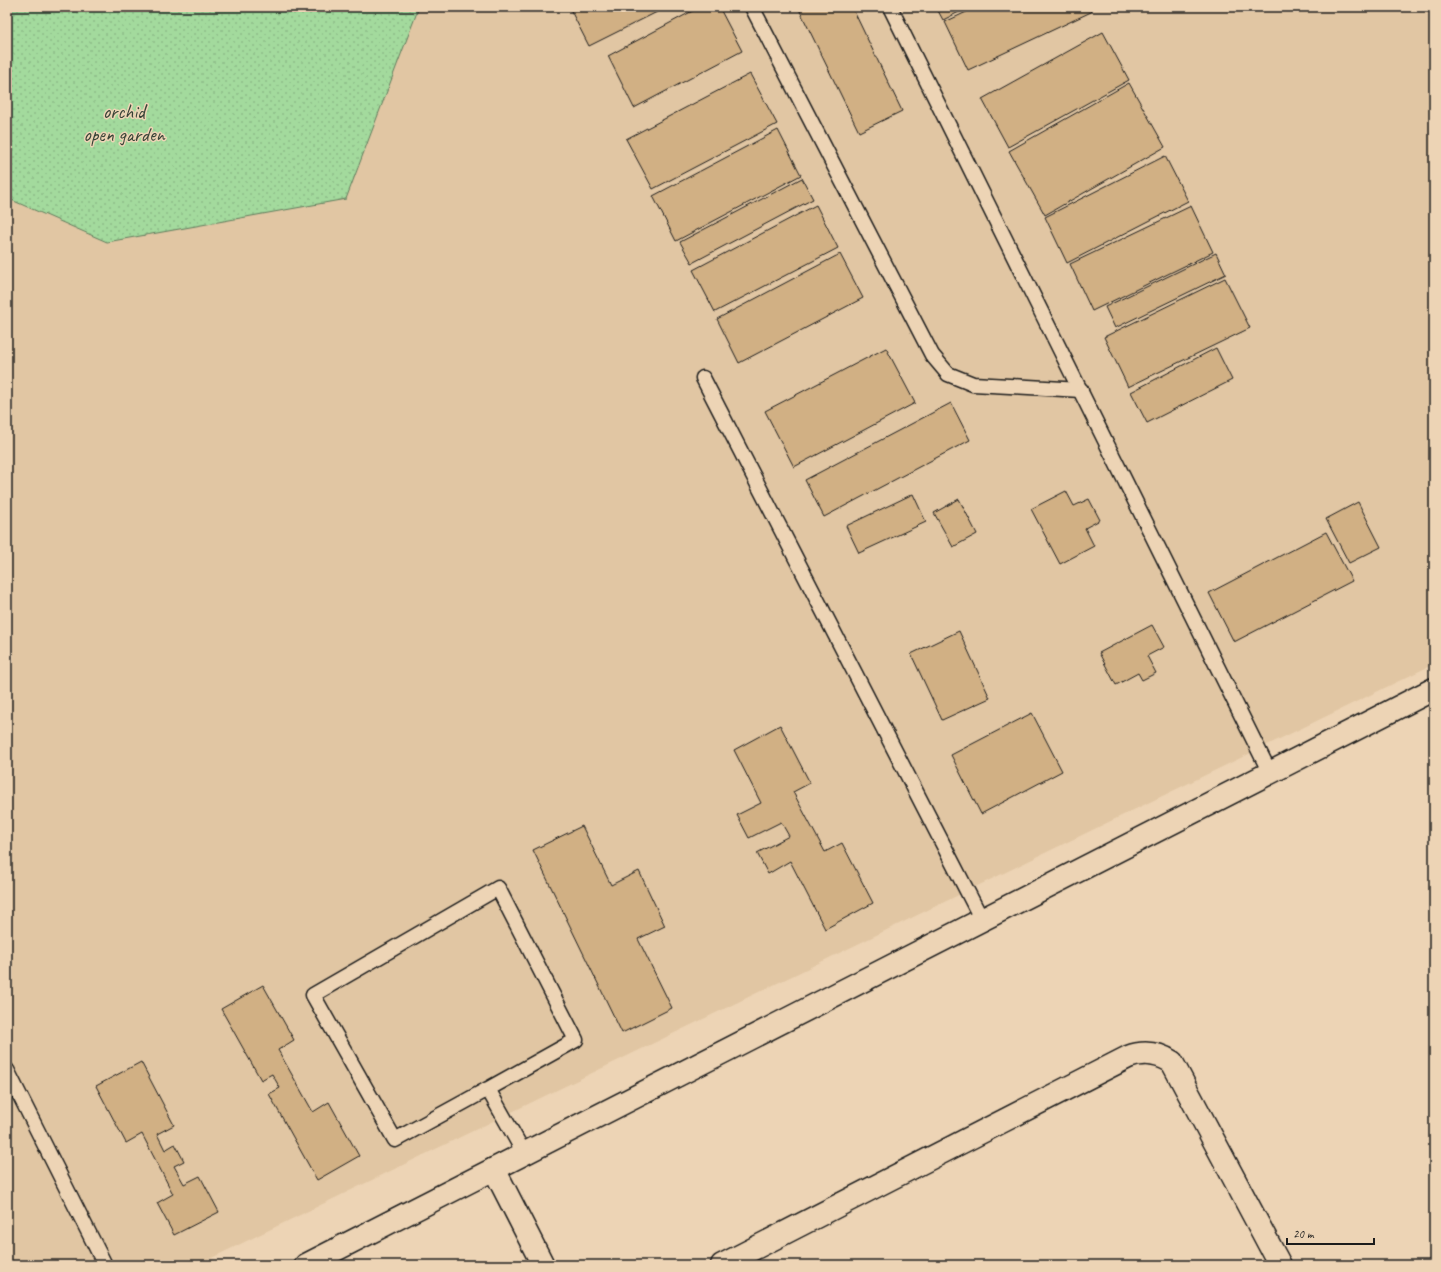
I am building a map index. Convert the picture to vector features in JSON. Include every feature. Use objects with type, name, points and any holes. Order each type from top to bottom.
[{"type":"street","points":[[306,1265],[1434,689]]},
{"type":"street","points":[[722,1265],[1120,1060],[1139,1053],[1162,1056],[1172,1062],[1280,1265]]},
{"type":"street","points":[[494,1169],[543,1265]]},
{"type":"lane","points":[[752,7],[932,355],[948,374],[972,384],[1081,390]]},
{"type":"lane","points":[[890,7],[1270,773]]},
{"type":"lane","points":[[703,378],[982,920]]},
{"type":"lane","points":[[498,888],[576,1040],[488,1088],[395,1140],[313,995],[498,888]]},
{"type":"lane","points":[[7,1070],[105,1265]]},
{"type":"lane","points":[[488,1088],[524,1153]]},
{"type":"shaded area","points":[[7,7],[1434,7],[1434,664],[197,1265],[7,1265]]},
{"type":"green space","name":"orchid open garden","points":[[7,7],[419,7],[346,199],[107,242],[7,198]]},
{"type":"building","points":[[569,7],[667,7],[589,46]]},
{"type":"building","points":[[700,7],[719,7],[742,51],[634,108],[608,56]]},
{"type":"building","points":[[798,7],[852,7],[902,111],[859,132]]},
{"type":"building","points":[[936,7],[969,7],[943,20]]},
{"type":"building","points":[[977,7],[1088,7],[1091,12],[968,70],[945,22]]},
{"type":"building","points":[[1103,32],[1129,80],[1008,147],[982,99]]},
{"type":"building","points":[[750,74],[777,124],[653,189],[626,139]]},
{"type":"building","points":[[1129,83],[1165,147],[1045,215],[1009,151]]},
{"type":"building","points":[[778,130],[801,175],[676,241],[653,196]]},
{"type":"building","points":[[1165,156],[1188,201],[1067,263],[1045,217]]},
{"type":"building","points":[[802,178],[813,199],[692,263],[680,242]]},
{"type":"building","points":[[816,205],[838,248],[715,312],[693,270]]},
{"type":"building","points":[[1191,206],[1213,252],[1092,311],[1070,264]]},
{"type":"building","points":[[1216,253],[1226,274],[1115,328],[1105,307]]},
{"type":"building","points":[[840,254],[863,298],[739,363],[717,319]]},
{"type":"building","points":[[1225,278],[1250,328],[1128,387],[1104,337]]},
{"type":"building","points":[[886,348],[915,403],[794,467],[765,411]]},
{"type":"building","points":[[1216,348],[1232,380],[1147,423],[1131,392]]},
{"type":"building","points":[[951,403],[970,440],[824,517],[805,480]]},
{"type":"building","points":[[1066,491],[1074,506],[1089,499],[1100,520],[1085,528],[1094,546],[1060,564],[1031,509]]},
{"type":"building","points":[[913,494],[926,522],[859,553],[846,526]]},
{"type":"building","points":[[959,499],[977,534],[953,547],[934,513]]},
{"type":"building","points":[[1358,502],[1381,547],[1349,563],[1326,519]]},
{"type":"building","points":[[1326,532],[1352,581],[1234,642],[1209,593]]},
{"type":"building","points":[[1152,625],[1164,647],[1147,656],[1156,673],[1142,680],[1138,673],[1116,685],[1099,653]]},
{"type":"building","points":[[959,631],[990,698],[942,720],[911,654]]},
{"type":"building","points":[[1032,713],[1062,771],[981,814],[951,755]]},
{"type":"building","points":[[780,725],[810,783],[793,792],[825,852],[842,843],[873,903],[825,929],[790,861],[768,874],[757,853],[789,836],[781,822],[749,838],[737,815],[761,803],[734,750]]},
{"type":"building","points":[[582,826],[611,885],[639,871],[665,926],[638,939],[672,1008],[622,1033],[533,850]]},
{"type":"building","points":[[263,985],[294,1040],[278,1050],[313,1112],[329,1102],[359,1156],[317,1180],[269,1094],[280,1088],[272,1074],[261,1080],[221,1009]]},
{"type":"building","points":[[141,1062],[174,1125],[157,1134],[165,1150],[175,1144],[184,1161],[174,1166],[184,1184],[200,1176],[219,1212],[174,1235],[157,1203],[173,1194],[142,1134],[126,1143],[96,1086]]}]
